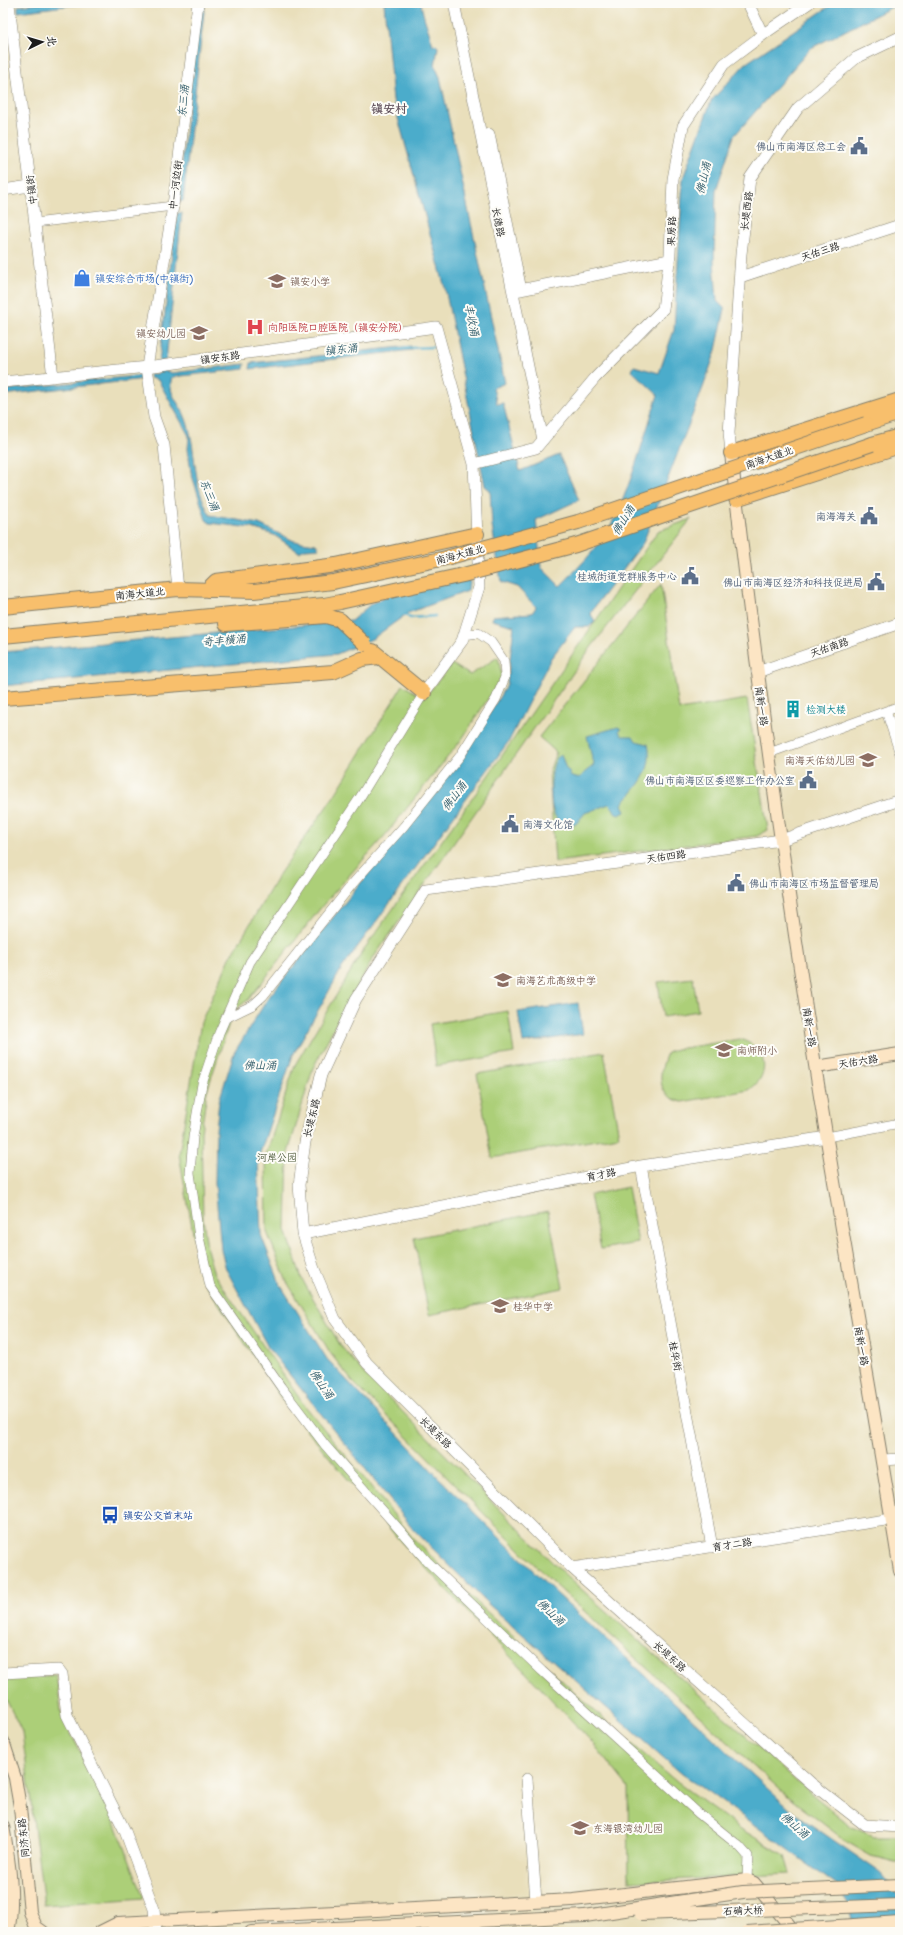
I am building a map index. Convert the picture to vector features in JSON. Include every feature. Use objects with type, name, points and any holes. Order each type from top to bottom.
[{"type":"highway","points":[[731,453],[900,400]]},
{"type":"highway","name":"南海大道北","points":[[3,607],[178,589],[254,591],[333,582],[446,558],[578,522],[900,413]]},
{"type":"highway","name":"南海大道北","points":[[3,636],[324,605],[463,575],[576,545],[872,444],[900,436]]},
{"type":"highway","points":[[736,499],[900,446]]},
{"type":"highway","points":[[207,590],[216,581],[336,565],[477,534]]},
{"type":"highway","points":[[179,619],[197,626],[326,616],[340,620],[379,657],[424,693]]},
{"type":"highway","points":[[3,698],[333,672],[362,659],[379,657]]},
{"type":"main road","name":"南新一路","points":[[731,453],[757,672],[781,840],[827,1136],[900,1571]]},
{"type":"main road","name":"天佑六路","points":[[816,1067],[900,1054]]},
{"type":"main road","name":"同济东路","points":[[3,1741],[15,1778],[20,1807],[30,1912],[36,1927],[43,1932]]},
{"type":"main road","name":"同济东路","points":[[3,1826],[8,1853],[12,1910],[8,1932]]},
{"type":"main road","points":[[8,1853],[18,1900],[21,1903],[25,1901],[28,1892]]},
{"type":"main road","points":[[100,1932],[118,1923],[156,1927],[247,1916],[573,1900],[747,1880],[754,1883],[795,1932]]},
{"type":"main road","points":[[247,1916],[249,1932],[585,1916],[743,1892],[900,1885]]},
{"type":"main road","points":[[536,1901],[537,1918]]},
{"type":"main road","name":"石𬒔大桥","points":[[585,1916],[900,1905]]},
{"type":"main road","points":[[338,1927],[372,1910]]},
{"type":"main road","points":[[288,1930],[372,1910]]},
{"type":"main road","points":[[747,1932],[900,1922]]},
{"type":"street","name":"中一河边街","points":[[178,589],[164,445],[154,417],[147,367],[173,206],[198,3]]},
{"type":"street","name":"长德路","points":[[454,3],[517,291]]},
{"type":"street","name":"长德路","points":[[461,3],[517,291],[543,440]]},
{"type":"street","points":[[748,3],[765,33]]},
{"type":"street","points":[[756,3],[765,33]]},
{"type":"street","name":"果房路","points":[[474,464],[518,454],[536,448],[594,378],[663,309],[669,260],[673,179],[683,126],[724,64],[765,33],[809,3]]},
{"type":"street","name":"中镇街","points":[[9,4],[53,377]]},
{"type":"street","name":"长堤西路","points":[[731,453],[729,433],[741,254],[750,178],[798,108],[856,58],[900,37]]},
{"type":"street","points":[[3,190],[30,186]]},
{"type":"street","points":[[35,223],[173,206]]},
{"type":"street","name":"天佑三路","points":[[740,277],[900,225]]},
{"type":"street","points":[[517,291],[669,260]]},
{"type":"street","name":"镇安东路","points":[[3,382],[147,367],[436,327],[474,464]]},
{"type":"street","points":[[474,464],[479,587],[462,641],[424,693],[359,799],[250,962],[226,1018],[202,1084],[193,1137],[190,1173],[200,1237],[210,1286],[281,1387],[325,1445],[427,1561],[542,1671],[698,1813],[739,1846],[748,1856],[747,1880]]},
{"type":"street","name":"天佑南路","points":[[757,672],[900,623]]},
{"type":"street","points":[[226,1018],[253,1005],[282,975],[354,882],[404,826],[460,756],[496,699],[505,677],[504,661],[491,642],[478,633],[464,635]]},
{"type":"street","points":[[768,753],[900,706]]},
{"type":"street","points":[[886,711],[900,754]]},
{"type":"street","name":"天佑四路","points":[[426,890],[781,840],[900,800]]},
{"type":"street","name":"长堤东路","points":[[426,890],[356,999],[321,1075],[305,1142],[299,1185],[303,1234],[314,1269],[335,1319],[367,1363],[572,1568],[812,1783],[865,1825],[900,1827]]},
{"type":"street","name":"育才路","points":[[303,1234],[641,1166],[900,1123]]},
{"type":"street","name":"桂华街","points":[[641,1166],[712,1547]]},
{"type":"street","points":[[882,1460],[900,1459]]},
{"type":"street","name":"育才二路","points":[[572,1568],[892,1519]]},
{"type":"street","points":[[3,1673],[59,1670],[62,1674],[67,1715],[125,1831],[154,1909],[156,1927]]},
{"type":"street","points":[[527,1780],[536,1901]]},
{"type":"green space","name":"河岸公园","points":[[691,519],[589,650],[374,957],[339,1018],[313,1068],[288,1153],[286,1230],[302,1279],[340,1345],[362,1371],[561,1571],[796,1781],[852,1827],[873,1836],[900,1836],[900,1862],[871,1856],[847,1842],[787,1796],[548,1578],[352,1381],[331,1354],[287,1282],[267,1232],[266,1155],[295,1065],[362,952],[474,796],[658,531]]},
{"type":"green space","points":[[661,584],[679,710],[747,699],[768,830],[757,836],[555,862],[549,772],[556,752],[539,737]]},
{"type":"green space","points":[[498,657],[502,677],[462,739],[387,833],[323,905],[248,1000],[233,1011],[207,1091],[201,1132],[203,1217],[207,1249],[214,1274],[302,1402],[412,1537],[473,1599],[619,1733],[678,1783],[741,1829],[785,1856],[790,1874],[629,1882],[628,1787],[592,1742],[400,1541],[287,1407],[201,1277],[179,1154],[201,1022],[230,958],[280,873],[334,796],[403,685],[424,698],[452,664],[470,675]]},
{"type":"green space","points":[[693,978],[698,1011],[663,1017],[658,982]]},
{"type":"green space","points":[[508,1011],[514,1053],[436,1066],[430,1024]]},
{"type":"green space","points":[[740,1039],[756,1048],[761,1054],[764,1069],[757,1084],[749,1090],[682,1102],[667,1095],[661,1083],[661,1076],[667,1053],[677,1049]]},
{"type":"green space","points":[[604,1052],[619,1136],[492,1158],[477,1074]]},
{"type":"green space","points":[[628,1187],[638,1243],[601,1249],[590,1195]]},
{"type":"green space","points":[[548,1211],[563,1288],[429,1315],[414,1238]]},
{"type":"green space","points":[[56,1675],[62,1717],[108,1803],[144,1898],[44,1905],[22,1732],[3,1693],[3,1679]]},
{"type":"water","points":[[44,3],[89,3],[18,12],[18,6]]},
{"type":"water","points":[[199,3],[205,3],[183,201],[178,202]]},
{"type":"water","points":[[384,3],[421,3],[433,45],[435,44],[438,47],[435,66],[440,77],[505,383],[493,388],[497,404],[503,403],[520,471],[559,455],[579,500],[536,520],[541,567],[560,586],[594,550],[610,527],[624,497],[658,395],[632,371],[634,366],[659,373],[674,330],[683,178],[711,101],[745,64],[834,3],[900,3],[811,48],[734,136],[716,190],[714,261],[717,301],[725,309],[716,350],[643,543],[590,613],[595,621],[589,627],[575,627],[551,658],[509,741],[342,968],[293,1055],[258,1159],[261,1235],[281,1286],[327,1359],[437,1476],[555,1592],[794,1813],[881,1873],[897,1892],[900,1903],[900,1932],[855,1932],[848,1903],[836,1885],[708,1791],[682,1774],[487,1603],[415,1531],[269,1349],[226,1269],[221,1250],[215,1183],[216,1130],[219,1101],[234,1053],[268,998],[467,751],[507,684],[514,626],[492,620],[493,616],[532,613],[536,607],[517,587],[501,582],[492,526],[490,490],[485,486],[445,288],[393,100]]},
{"type":"water","points":[[177,213],[182,213],[166,360],[159,362]]},
{"type":"water","points":[[411,346],[412,350],[250,369],[251,363]]},
{"type":"water","points":[[245,364],[244,369],[172,377],[172,392],[184,414],[189,429],[200,493],[210,515],[259,524],[294,541],[316,544],[319,548],[305,549],[299,552],[274,535],[252,528],[210,523],[206,520],[191,472],[188,449],[189,436],[158,380],[150,378],[150,374],[157,374],[159,371],[172,373]]},
{"type":"water","points":[[145,375],[145,379],[3,395],[3,390]]},
{"type":"water","points":[[470,570],[468,591],[408,613],[372,639],[337,654],[3,686],[3,652],[351,621],[372,603],[398,592]]},
{"type":"water","points":[[618,727],[621,729],[619,731],[622,736],[633,736],[636,741],[648,744],[649,753],[647,770],[634,791],[622,804],[625,812],[619,815],[616,814],[609,804],[585,813],[576,824],[567,824],[559,821],[555,817],[551,794],[553,770],[556,760],[561,754],[570,776],[575,778],[581,777],[593,766],[594,762],[587,736]]},
{"type":"water","points":[[578,1003],[583,1034],[523,1043],[518,1012]]},
{"type":"waterway","name":"镇东涌","points":[[410,348],[433,347]]},
{"type":"waterway","name":"奇丰横涌","points":[[403,613],[410,618],[435,616]]},
{"type":"place","name":"佛山市南海区总工会","points":[[859,146]]},
{"type":"place","name":"镇安综合市场(中镇街)","points":[[82,278]]},
{"type":"place","name":"镇安小学","points":[[277,281]]},
{"type":"place","name":"向阳医院口腔医院（镇安分院）","points":[[255,327]]},
{"type":"place","name":"镇安幼儿园","points":[[199,333]]},
{"type":"place","name":"南海海关","points":[[869,516]]},
{"type":"place","name":"桂城街道党群服务中心","points":[[690,576]]},
{"type":"place","name":"佛山市南海区经济和科技促进局","points":[[876,582]]},
{"type":"place","name":"检测大楼","points":[[793,709]]},
{"type":"place","name":"南海天佑幼儿园","points":[[868,760]]},
{"type":"place","name":"佛山市南海区区委巡察工作办公室","points":[[808,780]]},
{"type":"place","name":"南海文化馆","points":[[510,824]]},
{"type":"place","name":"佛山市南海区市场监督管理局","points":[[736,883]]},
{"type":"place","name":"南海艺术高级中学","points":[[503,980]]},
{"type":"place","name":"南师附小","points":[[724,1050]]},
{"type":"place","name":"桂华中学","points":[[500,1306]]},
{"type":"place","name":"镇安公交首末站","points":[[110,1515]]},
{"type":"place","name":"东海银湾幼儿园","points":[[580,1828]]},
{"type":"district","name":"镇安村","points":[[389,109]]},
{"type":"water label","name":"东三涌","points":[[183,101]]},
{"type":"water label","name":"佛山涌","points":[[703,178]]},
{"type":"water label","name":"丰收涌","points":[[472,320]]},
{"type":"water label","name":"东三涌","points":[[210,495]]},
{"type":"water label","name":"佛山涌","points":[[623,520]]},
{"type":"water label","name":"佛山涌","points":[[454,796]]},
{"type":"water label","name":"佛山涌","points":[[260,1065]]},
{"type":"water label","name":"佛山涌","points":[[322,1384]]},
{"type":"water label","name":"佛山涌","points":[[551,1612]]},
{"type":"water label","name":"佛山涌","points":[[795,1825]]}]
